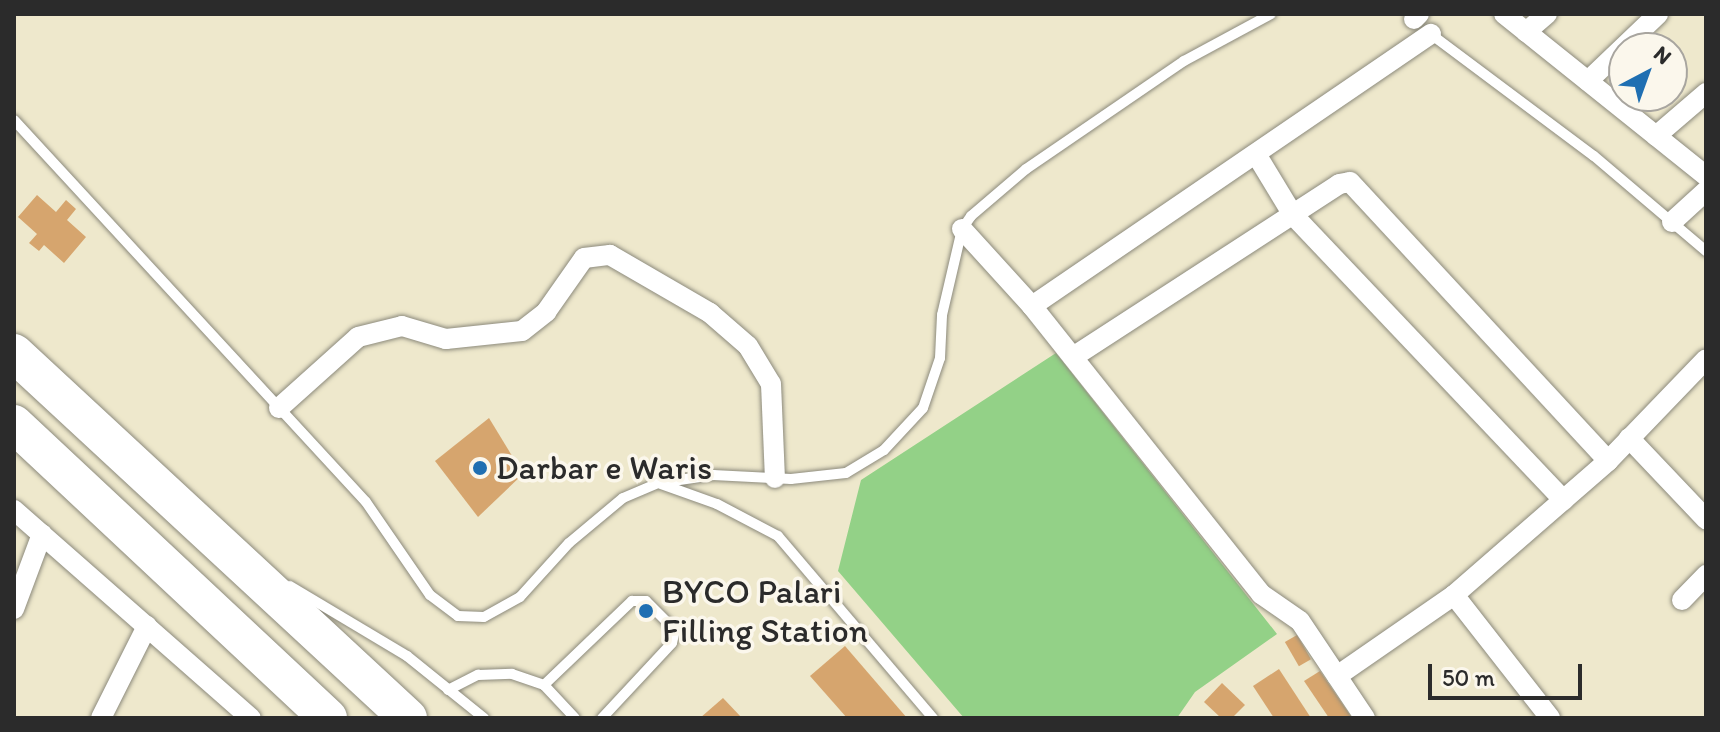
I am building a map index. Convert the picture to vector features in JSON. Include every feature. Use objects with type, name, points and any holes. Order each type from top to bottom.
[{"type":"highway","points":[[14,353],[408,718]]},
{"type":"highway","points":[[14,424],[328,718]]},
{"type":"street","points":[[1504,14],[1706,176]]},
{"type":"street","points":[[1526,32],[1547,14]]},
{"type":"street","points":[[1588,81],[1658,14]]},
{"type":"street","points":[[1032,306],[1431,34]]},
{"type":"street","points":[[1656,136],[1706,93]]},
{"type":"street","points":[[1256,154],[1293,215],[1563,500]]},
{"type":"street","points":[[1073,357],[1339,184],[1358,187],[1608,461]]},
{"type":"street","points":[[1672,222],[1706,191]]},
{"type":"street","points":[[962,229],[1032,306],[1261,594],[1300,621],[1365,718]]},
{"type":"street","points":[[279,408],[358,337],[402,326],[446,339],[522,331],[546,312],[584,258],[593,253],[610,255],[710,313],[748,346],[771,384],[775,478]]},
{"type":"street","points":[[1337,676],[1454,595],[1608,461],[1706,359]]},
{"type":"street","points":[[1629,438],[1706,519]]},
{"type":"street","points":[[14,510],[251,718]]},
{"type":"street","points":[[14,609],[42,534]]},
{"type":"street","points":[[1682,600],[1706,575]]},
{"type":"street","points":[[1454,595],[1550,718]]},
{"type":"street","points":[[101,718],[147,626]]},
{"type":"lane","points":[[14,120],[366,502],[430,595],[458,616],[484,617],[520,597],[569,543],[623,498],[659,483],[713,475],[775,478],[846,473],[884,450],[923,408],[940,358],[942,315],[962,229],[1026,169],[1184,61],[1271,14]]},
{"type":"lane","points":[[1412,16],[1431,34],[1583,147],[1706,251]]},
{"type":"lane","points":[[659,483],[717,504],[778,536],[933,718]]},
{"type":"lane","points":[[220,544],[407,656],[484,718]]},
{"type":"lane","points":[[544,685],[632,601],[646,601],[675,637],[602,718]]},
{"type":"lane","points":[[448,690],[478,675],[512,674],[544,685],[575,718]]},
{"type":"green space","points":[[1056,353],[1277,634],[1195,692],[1177,718],[964,718],[838,571],[861,480]]},
{"type":"building","points":[[37,195],[56,212],[66,200],[76,209],[67,220],[86,237],[64,263],[44,245],[39,251],[29,243],[37,234],[18,217]]},
{"type":"building","name":"Darbar e Waris","points":[[489,418],[523,474],[478,517],[435,461]]},
{"type":"building","points":[[1297,635],[1311,659],[1299,666],[1285,642]]},
{"type":"building","points":[[845,646],[907,718],[847,718],[810,676]]},
{"type":"building","points":[[1279,669],[1311,718],[1274,718],[1253,686]]},
{"type":"building","points":[[1320,671],[1352,718],[1329,718],[1304,681]]},
{"type":"building","points":[[1222,683],[1245,705],[1232,718],[1221,718],[1204,702]]},
{"type":"building","points":[[723,698],[742,718],[700,718]]},
{"type":"place","name":"Darbar e Waris","points":[[480,468]]},
{"type":"place","name":"BYCO Palari Filling Station","points":[[646,611]]}]
